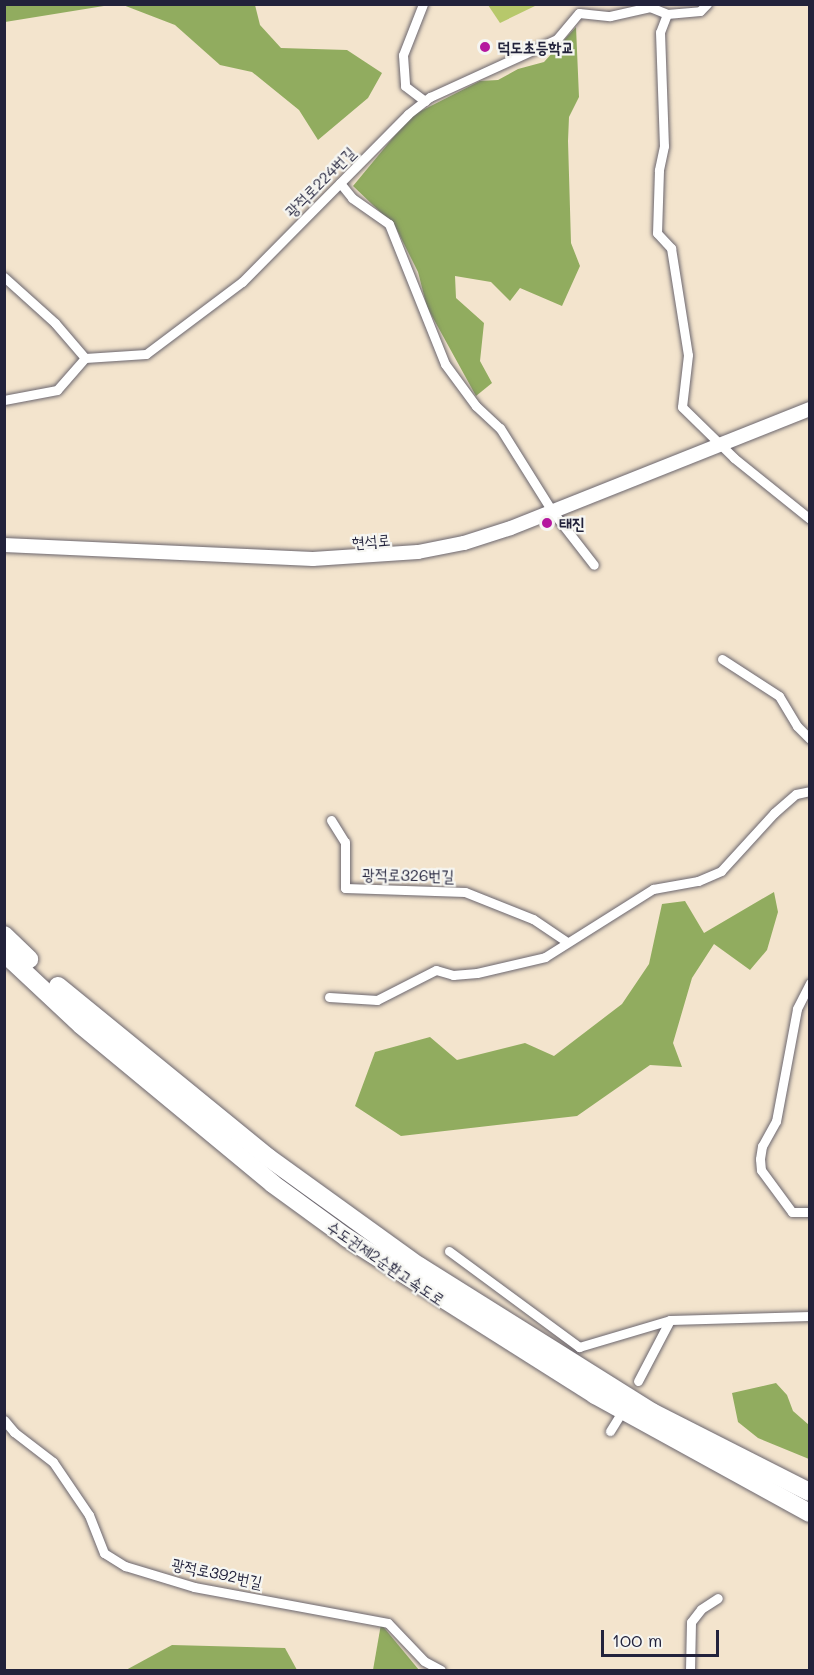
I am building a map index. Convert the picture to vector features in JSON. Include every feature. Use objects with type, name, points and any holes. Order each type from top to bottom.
[{"type":"highway","name":"수도권제2순환고속도로","points":[[4,935],[96,1021],[215,1125]]},
{"type":"highway","name":"수도권제2순환고속도로","points":[[4,953],[81,1025],[215,1125],[332,1207],[438,1278],[759,1477],[810,1513]]},
{"type":"highway","name":"수도권제2순환고속도로","points":[[759,1477],[810,1492]]},
{"type":"street","points":[[423,4],[403,55],[405,86],[424,101]]},
{"type":"street","name":"광적로224번길","points":[[85,358],[146,354],[242,282],[424,101],[557,39],[577,9],[610,16],[650,7],[667,14],[700,11],[707,4]]},
{"type":"street","points":[[667,14],[660,32],[664,146],[656,204],[657,233],[671,248],[688,355],[682,407],[721,444],[810,519]]},
{"type":"street","points":[[340,183],[352,198],[389,224],[445,364],[476,406],[500,428],[552,511],[594,565]]},
{"type":"street","points":[[4,278],[56,324],[85,358],[57,390],[4,400]]},
{"type":"street","name":"현석로","points":[[4,545],[354,560],[464,543],[552,511],[810,409]]},
{"type":"street","points":[[722,659],[779,696],[797,726],[810,739]]},
{"type":"street","points":[[329,997],[377,999],[436,970],[453,975],[477,973],[545,957],[566,941],[653,889],[698,881],[721,871],[774,813],[796,794],[810,791]]},
{"type":"street","name":"광적로326번길","points":[[331,820],[345,842],[345,888],[465,892],[533,920],[566,941]]},
{"type":"street","points":[[810,983],[797,1009],[793,1041],[778,1095],[776,1121],[762,1146],[761,1170],[792,1212],[810,1212]]},
{"type":"street","points":[[449,1251],[579,1347],[670,1320],[810,1316]]},
{"type":"street","points":[[638,1381],[670,1320]]},
{"type":"street","points":[[610,1431],[618,1418]]},
{"type":"street","name":"광적로392번길","points":[[4,1420],[14,1432],[53,1462],[89,1515],[104,1553],[125,1566],[194,1587],[388,1623],[424,1661],[441,1671]]},
{"type":"street","points":[[690,1671],[691,1622],[701,1609],[718,1598]]},
{"type":"green space","points":[[5,4],[110,4],[110,5],[5,22]]},
{"type":"green space","points":[[123,5],[255,5],[260,25],[281,48],[347,50],[382,73],[368,98],[318,140],[299,110],[252,72],[220,65],[175,25]]},
{"type":"green space","points":[[488,5],[537,5],[500,23]]},
{"type":"green space","points":[[576,27],[579,97],[569,117],[568,141],[571,243],[580,266],[562,306],[520,288],[510,301],[491,282],[455,276],[456,298],[484,323],[480,361],[492,383],[476,396],[427,307],[418,272],[395,226],[353,186],[411,116],[480,81],[498,80],[518,69],[544,62]]},
{"type":"green space","points":[[774,892],[778,912],[767,950],[750,970],[714,944],[692,978],[673,1043],[682,1067],[650,1065],[577,1116],[401,1136],[355,1106],[375,1052],[430,1037],[457,1060],[525,1043],[554,1056],[622,1004],[649,964],[662,904],[685,901],[704,933]]},
{"type":"green space","points":[[776,1383],[787,1395],[793,1411],[809,1425],[809,1459],[758,1438],[738,1422],[732,1393]]},
{"type":"green space","points":[[381,1624],[419,1670],[373,1670]]},
{"type":"green space","points":[[172,1645],[285,1648],[297,1670],[126,1670]]},
{"type":"place","name":"덕도초등학교","points":[[485,47]]},
{"type":"place","name":"태진","points":[[547,523]]}]
